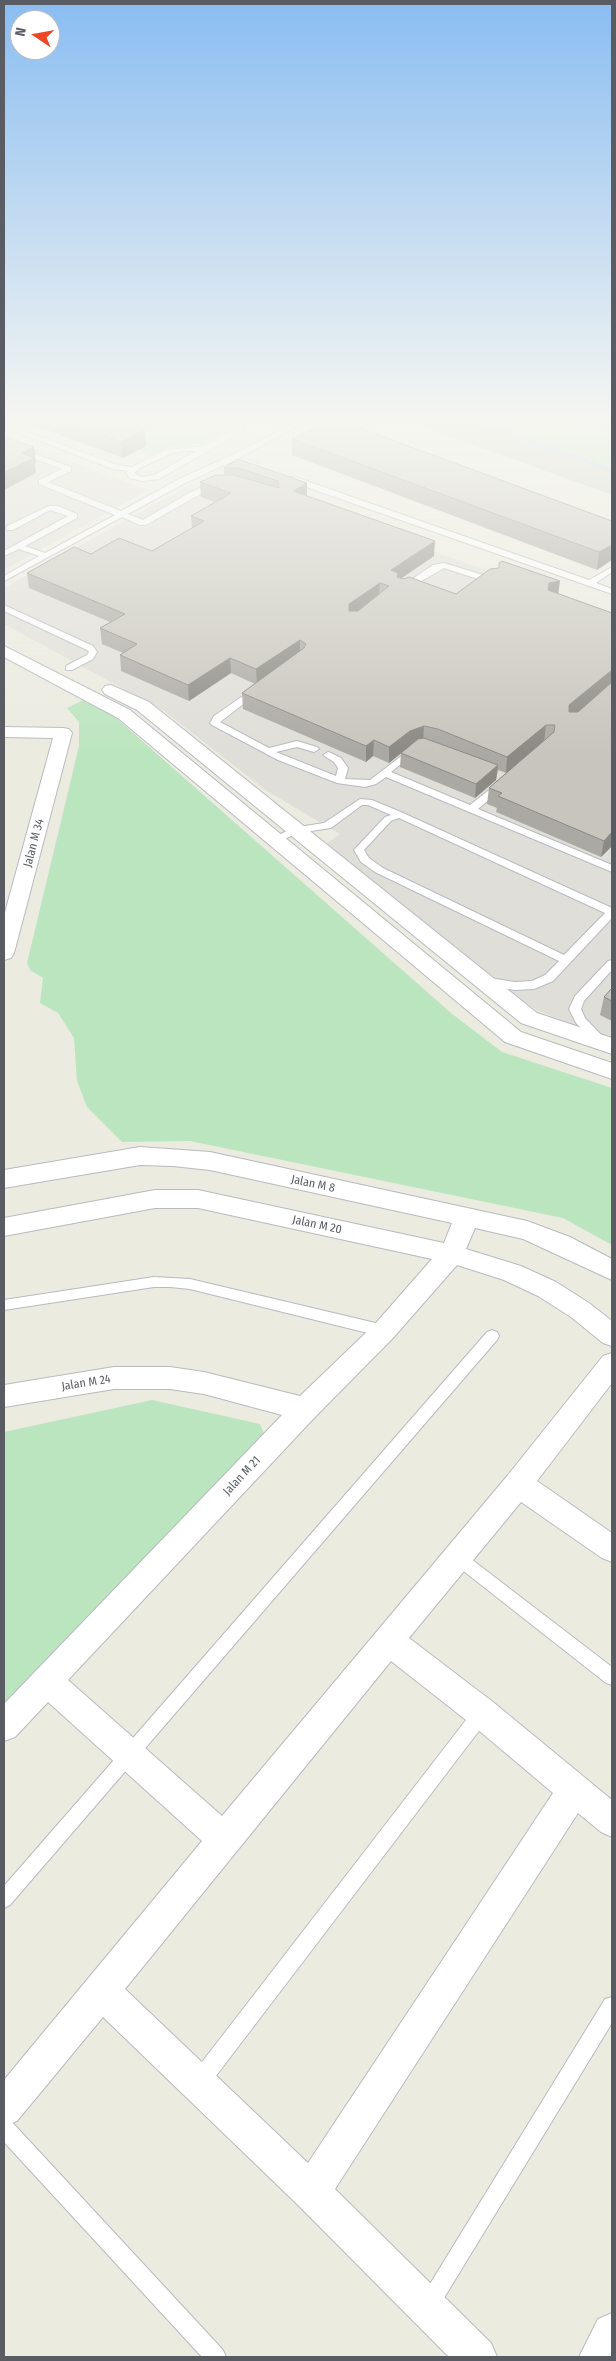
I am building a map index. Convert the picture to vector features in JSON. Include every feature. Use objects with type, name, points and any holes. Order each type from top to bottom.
[{"type":"street","points":[[4,633],[143,706],[529,1018],[607,1044]]},
{"type":"street","points":[[4,651],[124,714],[512,1037],[612,1071]]},
{"type":"street","name":"Jalan M 34","points":[[4,732],[63,733],[8,925],[4,953]]},
{"type":"street","name":"Jalan M 8","points":[[4,1179],[140,1156],[173,1157],[210,1162],[527,1230],[561,1244],[612,1270]]},
{"type":"street","name":"Jalan M 20","points":[[4,1227],[156,1199],[198,1200],[452,1254],[512,1273],[547,1289],[580,1310],[612,1335]]},
{"type":"street","name":"Jalan M 21","points":[[4,1726],[305,1409],[384,1331],[452,1254],[467,1217]]},
{"type":"street","points":[[4,2108],[102,1992],[224,1839],[518,1484],[612,1364]]},
{"type":"street","name":"Jalan M 24","points":[[4,1396],[114,1378],[170,1378],[204,1383],[305,1409]]},
{"type":"street","points":[[518,1484],[612,1549]]},
{"type":"street","points":[[389,1641],[482,1713],[612,1822]]},
{"type":"street","points":[[48,1681],[224,1839]]},
{"type":"street","points":[[310,2192],[574,1790]]},
{"type":"street","points":[[102,1992],[310,2192],[477,2357]]},
{"type":"street","points":[[599,2357],[612,2333]]},
{"type":"lane","points":[[4,554],[48,530]]},
{"type":"lane","points":[[4,579],[92,530]]},
{"type":"lane","points":[[438,530],[612,592]]},
{"type":"lane","points":[[19,546],[45,556]]},
{"type":"lane","points":[[401,590],[436,567],[444,565],[493,581]]},
{"type":"lane","points":[[590,583],[612,569]]},
{"type":"lane","points":[[4,608],[90,648],[93,652],[90,657],[69,668]]},
{"type":"lane","points":[[268,682],[217,718],[215,723],[267,751],[340,781],[365,784],[373,782],[414,750],[423,747]]},
{"type":"lane","points":[[267,751],[297,744],[314,749]]},
{"type":"lane","points":[[328,755],[338,760],[343,768],[340,781]]},
{"type":"lane","points":[[385,773],[612,869]]},
{"type":"lane","points":[[470,810],[508,779],[499,776]]},
{"type":"lane","points":[[276,840],[296,830],[327,826],[360,802],[369,802],[612,912],[549,978],[534,985],[515,986],[483,981]]},
{"type":"lane","points":[[400,815],[388,819],[359,850],[365,860],[380,870],[567,961]]},
{"type":"lane","points":[[607,1044],[580,1020],[575,1009],[579,999],[612,964]]},
{"type":"lane","points":[[4,1305],[154,1282],[170,1282],[190,1284],[384,1331]]},
{"type":"lane","points":[[4,1899],[492,1336]]},
{"type":"lane","points":[[457,1557],[612,1677]]},
{"type":"lane","points":[[198,2083],[482,1713]]},
{"type":"lane","points":[[426,2308],[612,2006]]},
{"type":"lane","points":[[4,2128],[216,2357]]},
{"type":"shaded area","points":[[4,530],[76,530],[4,570]]},
{"type":"shaded area","points":[[108,530],[373,530],[612,614],[612,1037],[573,1025],[537,1010],[492,981],[325,845],[340,834],[267,791],[164,711],[4,624],[4,588]]},
{"type":"green space","points":[[83,700],[115,717],[451,1013],[502,1052],[612,1088],[612,1245],[563,1218],[190,1141],[122,1142],[87,1107],[77,1081],[74,1038],[58,1013],[40,1003],[43,978],[30,970],[27,963],[79,746],[79,722],[67,708]]},
{"type":"green space","points":[[152,1400],[260,1424],[267,1441],[4,1714],[4,1432]]},
{"type":"building","points":[[188,530],[404,530],[435,541],[391,570],[398,573],[397,577],[404,579],[409,577],[456,594],[490,569],[499,568],[499,563],[502,561],[560,581],[549,583],[548,590],[612,613],[612,670],[569,705],[569,712],[578,712],[612,682],[612,832],[604,841],[498,796],[502,793],[489,788],[554,732],[555,725],[546,725],[507,757],[438,729],[424,726],[410,731],[389,747],[374,740],[366,746],[242,693],[304,648],[306,644],[300,640],[256,669],[230,658],[188,685],[120,655],[137,644],[100,628],[125,614],[27,573],[74,547],[91,554],[119,538],[152,551]],"holes":[[[380,583],[389,586],[358,611],[349,611],[349,604]]]},
{"type":"building","points":[[540,530],[612,530],[612,545],[599,552]]},
{"type":"building","points":[[424,738],[498,765],[476,784],[401,753],[418,739]]},
{"type":"building","points":[[612,988],[612,1001],[604,997]]}]
